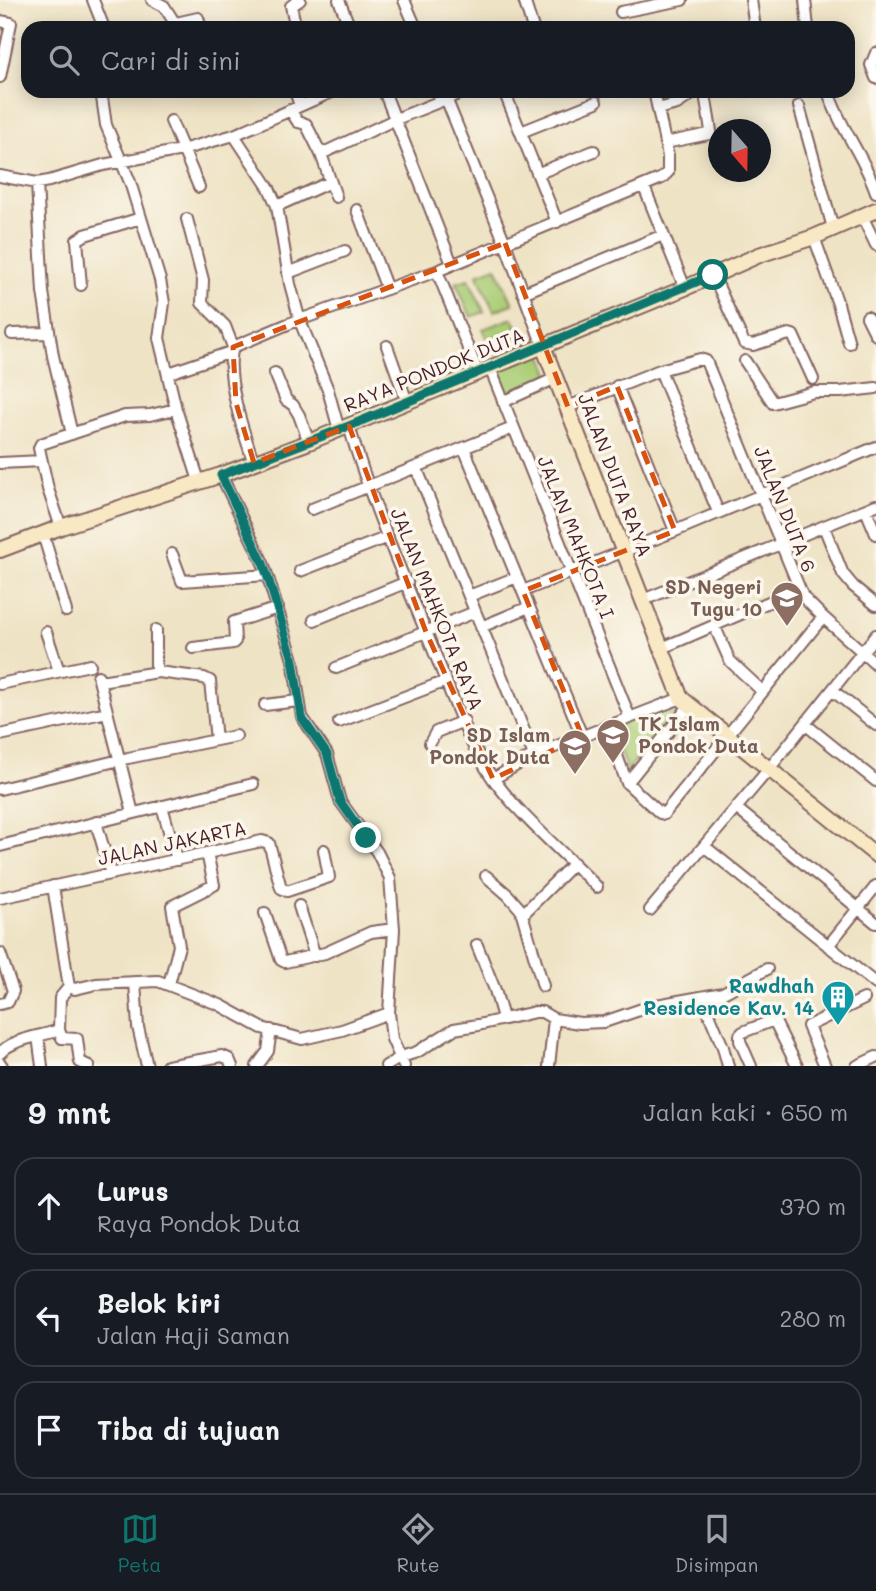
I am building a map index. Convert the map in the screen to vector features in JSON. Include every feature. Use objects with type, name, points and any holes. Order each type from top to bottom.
[{"type":"main road","name":"RAYA PONDOK DUTA","points":[[0,551],[61,527],[221,475],[309,442],[759,255],[814,237],[869,213]]},
{"type":"main road","name":"JALAN DUTA RAYA","points":[[543,346],[662,648],[686,701]]},
{"type":"main road","points":[[686,701],[876,855]]},
{"type":"street","points":[[93,0],[101,21]]},
{"type":"street","points":[[152,0],[164,6],[174,21]]},
{"type":"street","points":[[294,21],[291,6],[300,0]]},
{"type":"street","points":[[339,0],[347,21]]},
{"type":"street","points":[[413,21],[405,2],[418,0]]},
{"type":"street","points":[[524,0],[531,21]]},
{"type":"street","points":[[621,12],[682,0]]},
{"type":"street","points":[[751,0],[754,21]]},
{"type":"street","points":[[805,0],[807,21]]},
{"type":"street","points":[[0,21],[11,23],[0,77]]},
{"type":"street","points":[[876,53],[871,65],[876,78]]},
{"type":"street","points":[[103,98],[106,125],[141,218],[163,292],[159,338],[176,409],[199,481]]},
{"type":"street","points":[[295,98],[298,121],[306,124],[321,154],[336,197]]},
{"type":"street","points":[[0,176],[37,183],[121,161],[182,150],[234,135],[318,98]]},
{"type":"street","points":[[387,98],[452,264]]},
{"type":"street","points":[[321,154],[438,98]]},
{"type":"street","points":[[445,98],[505,243],[543,346]]},
{"type":"street","points":[[507,98],[557,222]]},
{"type":"street","points":[[169,373],[232,350],[288,324],[437,271],[662,178],[668,172],[656,98]]},
{"type":"street","points":[[658,109],[677,104],[686,98]]},
{"type":"street","points":[[831,98],[843,130],[868,171],[876,192]]},
{"type":"street","points":[[664,138],[709,134],[711,131],[706,100]]},
{"type":"street","points":[[521,132],[596,102]]},
{"type":"street","points":[[799,106],[834,228]]},
{"type":"street","points":[[171,121],[199,187]]},
{"type":"street","name":"JALAN MAHKOTA RAYA","points":[[234,135],[269,188],[277,206],[288,273],[300,321],[446,681],[484,766],[526,816],[597,887]]},
{"type":"street","points":[[539,173],[594,151]]},
{"type":"street","points":[[277,206],[330,182]]},
{"type":"street","points":[[37,183],[48,333],[72,434]]},
{"type":"street","points":[[644,187],[685,288]]},
{"type":"street","points":[[357,210],[387,289]]},
{"type":"street","points":[[869,213],[876,245]]},
{"type":"street","points":[[81,285],[77,240],[85,235],[141,218]]},
{"type":"street","points":[[187,219],[204,282],[202,303],[225,326],[232,350],[236,403],[254,463]]},
{"type":"street","points":[[523,293],[663,235]]},
{"type":"street","points":[[814,237],[849,343]]},
{"type":"street","points":[[288,273],[345,251]]},
{"type":"street","name":"JALAN MAHKOTA I","points":[[437,271],[484,371],[503,402],[630,718]]},
{"type":"street","points":[[713,275],[744,344],[753,345],[793,335],[813,379]]},
{"type":"street","points":[[867,317],[876,335]]},
{"type":"street","points":[[12,334],[48,333]]},
{"type":"street","points":[[387,346],[407,402]]},
{"type":"street","name":"JALAN DUTA 6","points":[[660,370],[703,360],[709,365],[799,589],[808,603],[876,664]]},
{"type":"street","points":[[745,361],[773,403],[814,392],[876,388]]},
{"type":"street","points":[[568,407],[660,370],[718,512]]},
{"type":"street","points":[[275,373],[286,400],[299,415],[309,442]]},
{"type":"street","points":[[503,402],[556,378]]},
{"type":"street","points":[[617,387],[675,531]]},
{"type":"street","points":[[61,527],[42,461],[39,448],[41,444],[125,416],[150,415],[176,409]]},
{"type":"street","points":[[312,509],[513,428]]},
{"type":"street","points":[[523,591],[876,447]]},
{"type":"street","points":[[464,448],[582,736]]},
{"type":"street","points":[[0,463],[42,461]]},
{"type":"street","points":[[416,467],[534,755]]},
{"type":"street","points":[[221,475],[267,575],[293,660],[298,701],[304,723],[330,761],[340,801],[388,872],[394,929],[389,1013],[392,1039],[402,1062]]},
{"type":"street","points":[[643,600],[871,507],[876,534]]},
{"type":"street","points":[[824,527],[847,580],[876,605]]},
{"type":"street","points":[[43,534],[66,611]]},
{"type":"street","points":[[300,571],[387,537]]},
{"type":"street","points":[[172,554],[181,581],[267,575]]},
{"type":"street","points":[[469,596],[517,577]]},
{"type":"street","points":[[314,620],[407,582]]},
{"type":"street","points":[[662,648],[799,589]]},
{"type":"street","points":[[481,627],[529,607]]},
{"type":"street","points":[[193,648],[233,643],[234,622],[278,608]]},
{"type":"street","points":[[336,668],[475,612]]},
{"type":"street","points":[[606,726],[627,783],[664,814],[823,617]]},
{"type":"street","points":[[714,625],[730,662],[762,691]]},
{"type":"street","points":[[156,631],[158,672]]},
{"type":"street","points":[[46,632],[59,671]]},
{"type":"street","points":[[650,910],[769,769],[876,635]]},
{"type":"street","points":[[0,684],[90,665]]},
{"type":"street","points":[[133,813],[99,678],[158,672],[210,681],[216,740]]},
{"type":"street","points":[[339,722],[446,681]]},
{"type":"street","points":[[832,690],[876,725]]},
{"type":"street","points":[[265,705],[298,701]]},
{"type":"street","points":[[493,779],[534,755],[606,726],[686,701]]},
{"type":"street","points":[[627,783],[686,701]]},
{"type":"street","points":[[0,736],[107,712]]},
{"type":"street","points":[[430,743],[436,732],[464,721]]},
{"type":"street","points":[[805,724],[876,781]]},
{"type":"street","points":[[0,789],[236,736]]},
{"type":"street","points":[[0,846],[253,784]]},
{"type":"street","points":[[162,806],[177,860]]},
{"type":"street","points":[[736,808],[876,923]]},
{"type":"street","points":[[96,822],[111,874]]},
{"type":"street","name":"JALAN JAKARTA","points":[[0,898],[266,841],[284,891],[329,877],[324,850]]},
{"type":"street","points":[[704,846],[876,984]]},
{"type":"street","points":[[169,984],[179,946],[172,905],[214,886],[207,853]]},
{"type":"street","points":[[523,914],[574,863]]},
{"type":"street","points":[[486,876],[515,901],[523,914],[542,986]]},
{"type":"street","points":[[53,886],[69,987],[60,998],[60,1030],[62,1038],[77,1039],[80,1062],[89,1066]]},
{"type":"street","points":[[828,946],[876,887]]},
{"type":"street","points":[[299,906],[315,956]]},
{"type":"street","points":[[265,913],[281,960],[290,962],[315,956],[372,932],[394,929]]},
{"type":"street","points":[[477,945],[503,1018]]},
{"type":"street","points":[[0,953],[13,991],[8,1002],[0,1004]]},
{"type":"street","points":[[386,1066],[402,1062],[446,1031],[542,1012],[554,1019],[580,1023],[604,1022],[651,1006],[723,992],[767,969]]},
{"type":"street","points":[[69,987],[75,989],[96,984],[158,981],[220,1005],[255,1025],[296,1038],[308,1038],[389,1013]]},
{"type":"street","points":[[135,982],[138,1027],[147,1066]]},
{"type":"street","points":[[702,997],[728,1066]]},
{"type":"street","points":[[825,1066],[807,1026],[864,999]]},
{"type":"street","points":[[549,1066],[554,1019]]},
{"type":"street","points":[[751,1066],[740,1035],[774,1020],[797,1066]]},
{"type":"street","points":[[0,1054],[15,1044],[60,1030]]},
{"type":"street","points":[[257,1066],[268,1051],[271,1030]]},
{"type":"street","points":[[38,1036],[41,1066]]},
{"type":"street","points":[[167,1066],[222,1056],[229,1059],[232,1066]]},
{"type":"street","points":[[857,1066],[876,1057]]},
{"type":"highlighted area","points":[[505,243],[568,407],[617,386],[675,531],[523,591],[582,736],[493,779],[426,632],[349,426],[254,463],[236,403],[233,347]]},
{"type":"green space","points":[[496,267],[513,304],[494,311],[477,274]]},
{"type":"green space","points":[[469,279],[484,312],[471,317],[456,283]]},
{"type":"green space","points":[[513,318],[523,341],[493,354],[483,329]]},
{"type":"green space","points":[[541,351],[550,374],[506,393],[499,370]]},
{"type":"green space","points":[[681,703],[627,771],[610,725]]},
{"type":"place","name":"SD Negeri Tugu 10","points":[[787,628]]},
{"type":"place","name":"TK Islam Pondok Duta","points":[[613,765]]},
{"type":"place","name":"SD Islam Pondok Duta","points":[[575,776]]},
{"type":"place","name":"Rawdhah Residence Kav. 14","points":[[838,1027]]},
{"type":"route","points":[[366,838],[340,801],[327,754],[302,718],[293,660],[263,563],[221,475],[349,426],[713,275]]}]
